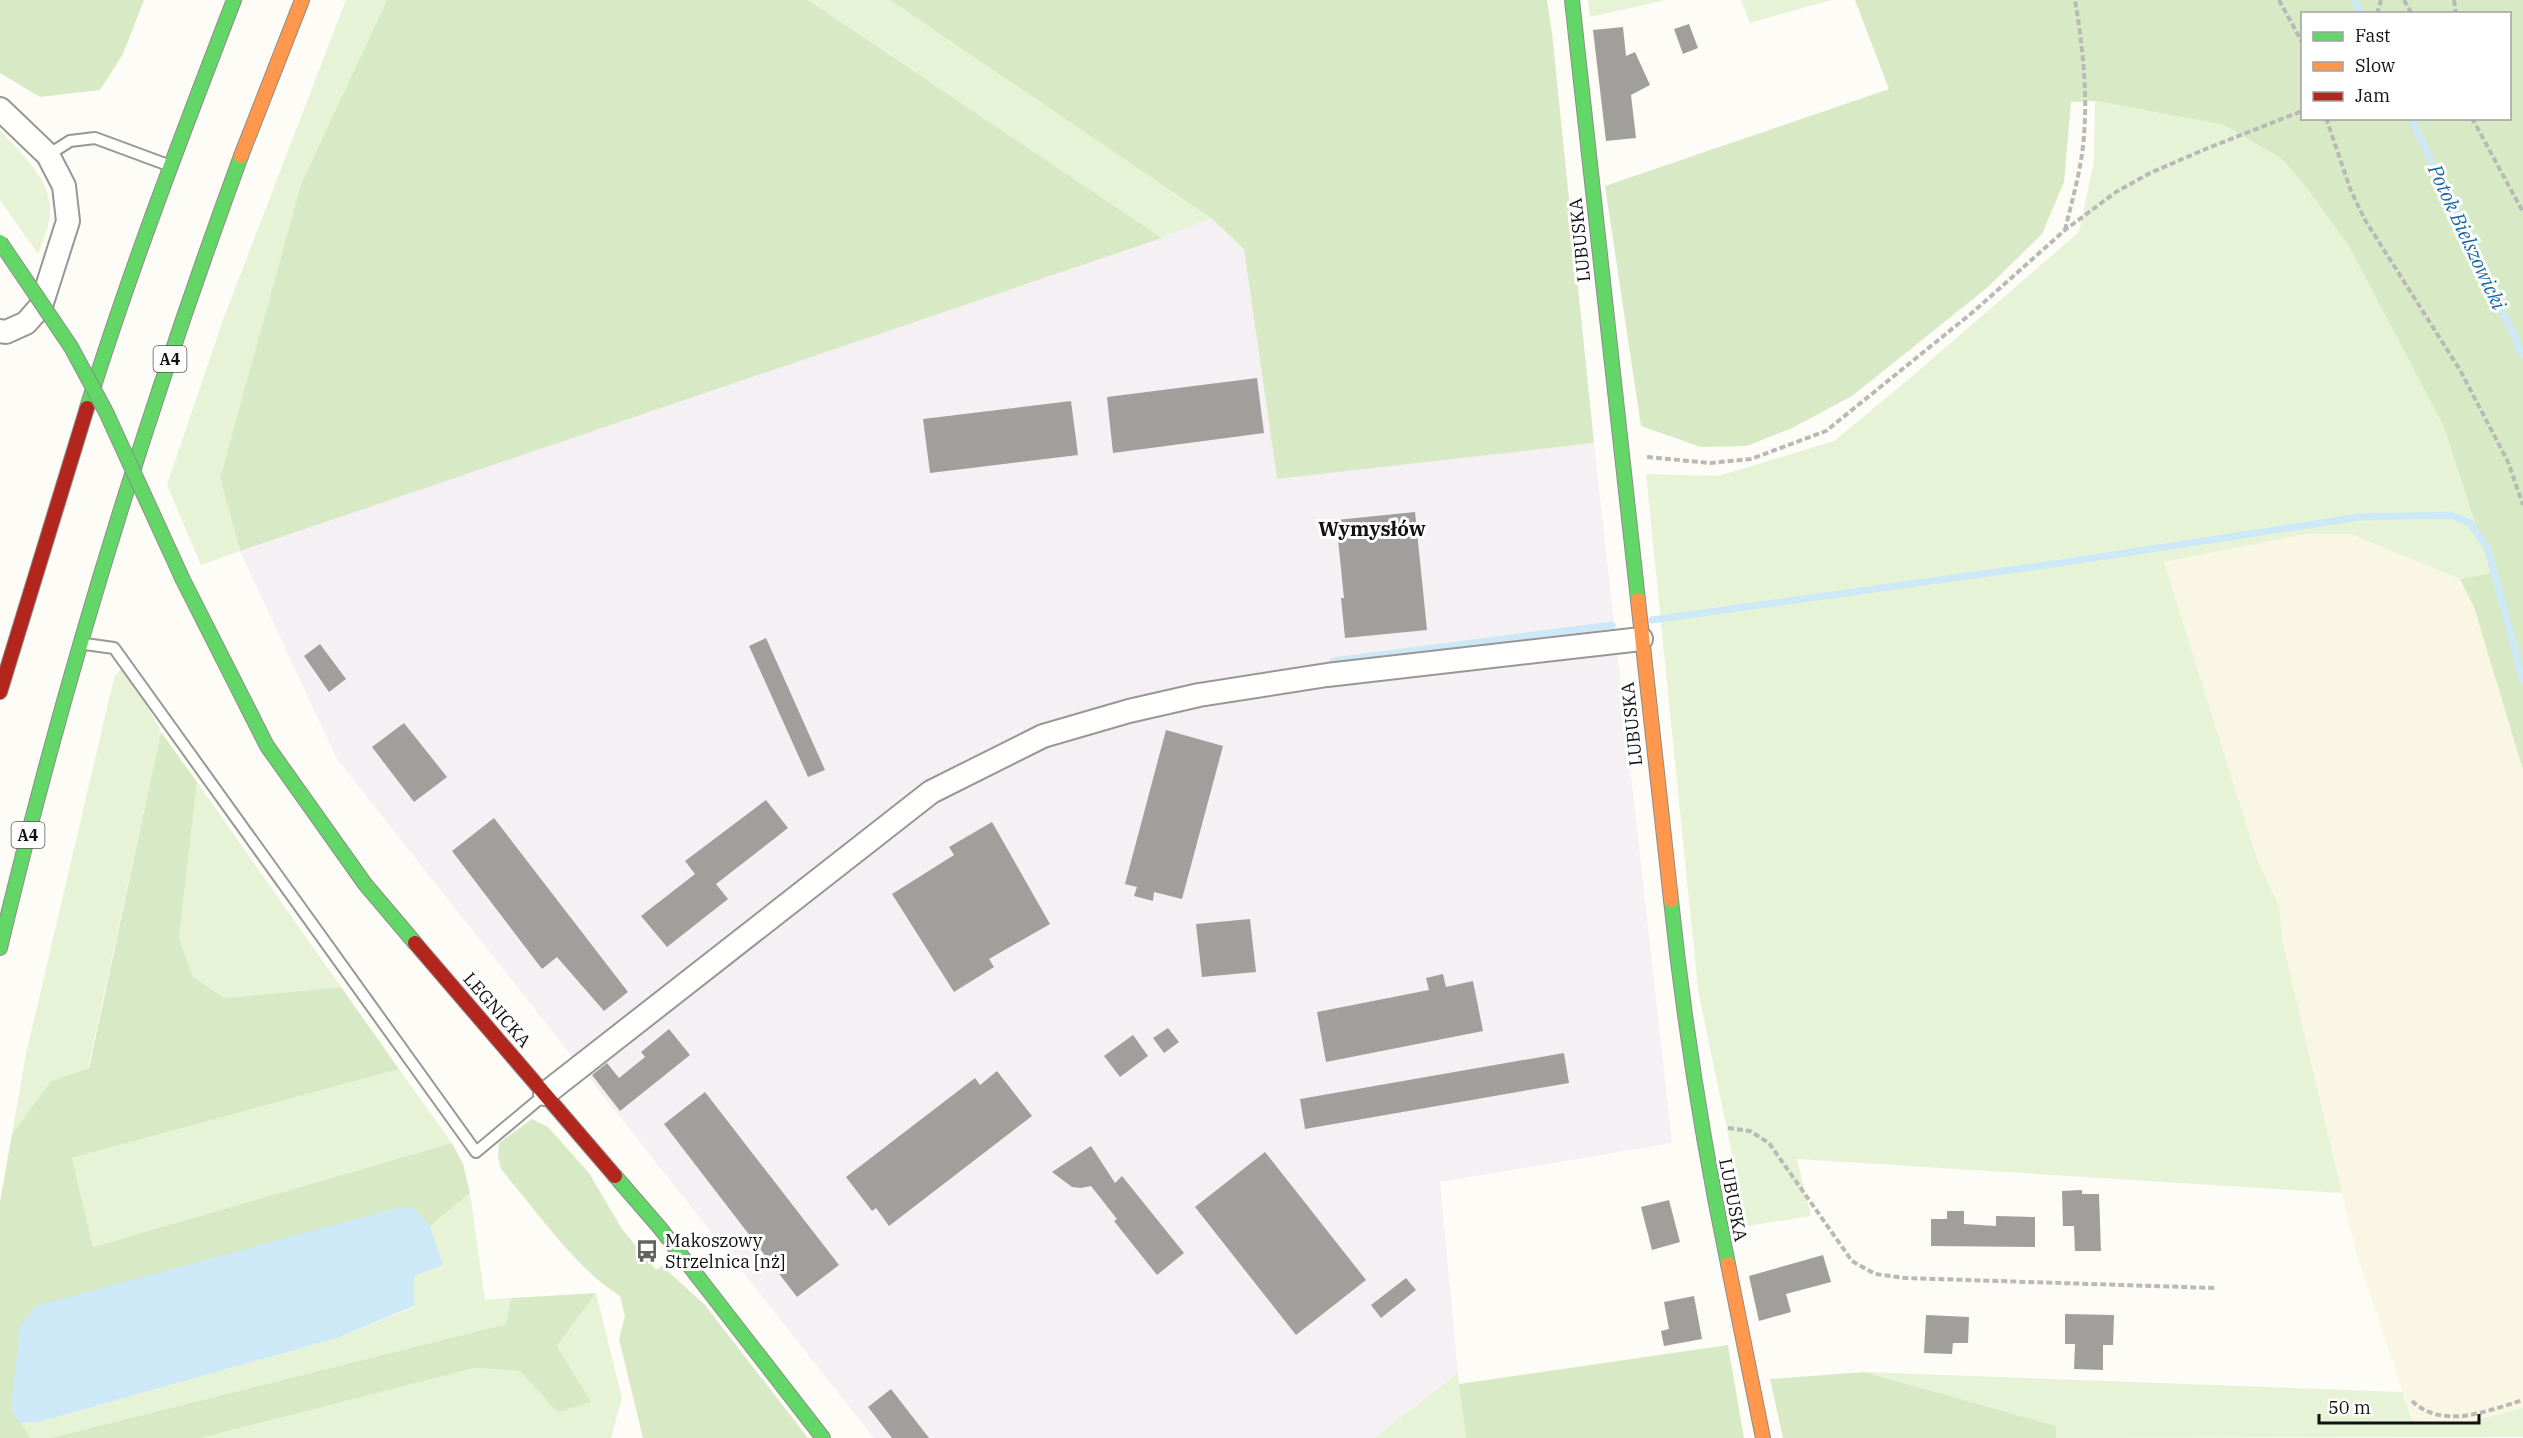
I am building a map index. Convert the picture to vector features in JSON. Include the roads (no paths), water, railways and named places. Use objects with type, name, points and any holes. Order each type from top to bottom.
[{"type":"main road","points":[[0,692],[106,348],[170,165],[234,0]]},
{"type":"main road","name":"A4","points":[[0,948],[80,643],[153,410],[223,206],[302,0]]},
{"type":"main road","name":"LUBUSKA","points":[[1572,0],[1681,996],[1701,1123],[1763,1438]]},
{"type":"main road","name":"LEGNICKA","points":[[0,242],[71,347],[106,412],[183,580],[267,746],[315,816],[364,884],[660,1228],[823,1438]]},
{"type":"street","points":[[0,109],[48,155],[64,186],[68,221],[41,306],[26,323],[6,332],[0,331]]},
{"type":"street","points":[[545,1094],[931,792],[1043,736],[1130,711],[1199,695],[1327,675],[1641,639]]},
{"type":"lane","points":[[48,155],[70,141],[95,138],[170,165]]},
{"type":"lane","points":[[80,643],[114,648],[476,1152],[545,1094]]},
{"type":"water","points":[[400,1207],[415,1209],[430,1226],[443,1265],[414,1276],[414,1306],[337,1338],[39,1422],[19,1423],[11,1409],[20,1326],[36,1306]]},
{"type":"waterway","name":"Potok Bielszowicki","points":[[2354,0],[2360,12]]},
{"type":"waterway","name":"Potok Bielszowicki","points":[[2412,120],[2523,355]]},
{"type":"waterway","points":[[1652,620],[2054,564],[2360,517],[2451,515],[2470,523],[2488,549],[2523,680]]},
{"type":"waterway","points":[[1333,661],[1612,625]]},
{"type":"place","name":"Makoszowy Strzelnica [nż]","points":[[647,1251]]},
{"type":"district","name":"Wymysłów","points":[[1372,529]]}]
